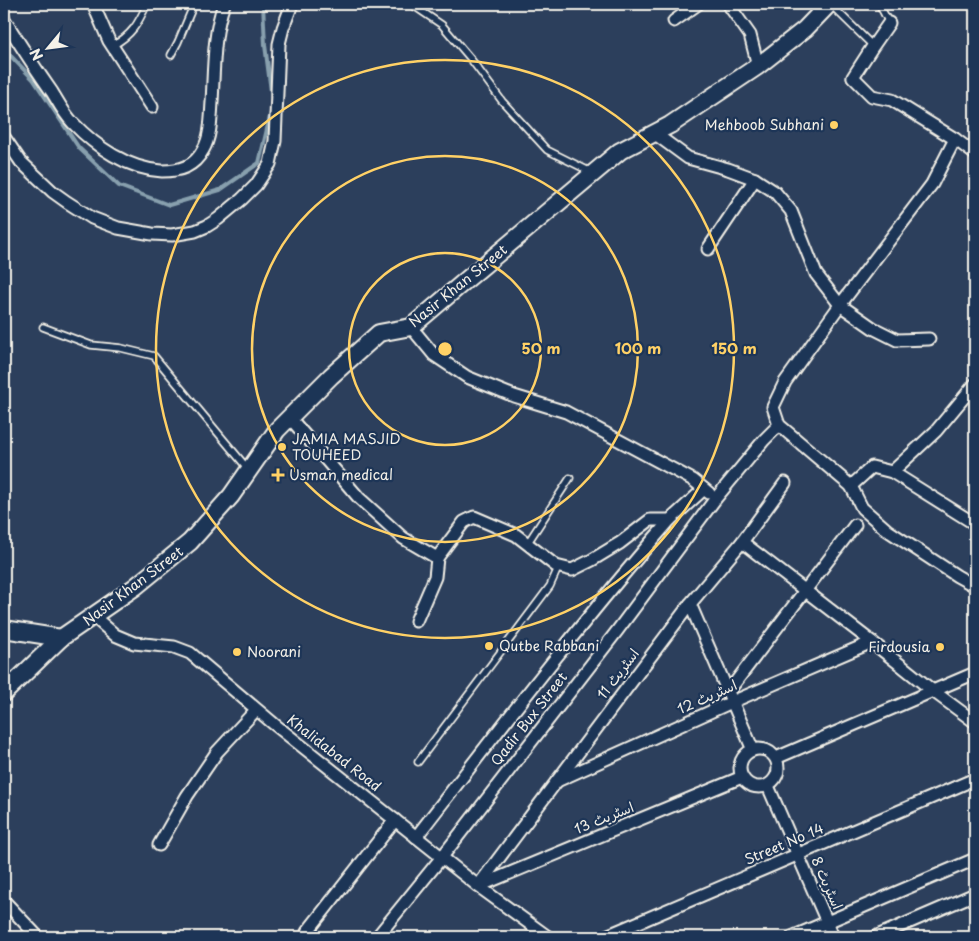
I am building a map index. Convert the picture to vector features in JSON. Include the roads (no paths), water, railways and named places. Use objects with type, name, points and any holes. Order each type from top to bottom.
[{"type":"street","points":[[93,4],[112,46],[152,107]]},
{"type":"street","points":[[4,18],[72,122],[97,145],[114,156],[136,166],[153,170],[173,171],[186,168],[196,160],[204,150],[208,139],[217,25],[224,4]]},
{"type":"street","points":[[4,137],[21,162],[53,192],[92,218],[118,228],[152,234],[172,235],[195,231],[207,226],[242,199],[256,185],[270,164],[274,141],[279,44],[292,4]]},
{"type":"street","points":[[674,21],[698,4]]},
{"type":"street","points":[[728,4],[750,34],[758,66]]},
{"type":"street","name":"Nasir Khan Street","points":[[4,693],[61,638],[135,587],[190,542],[231,496],[277,430],[331,376],[379,333],[411,327],[620,151],[670,125],[758,66],[805,29],[830,4]]},
{"type":"street","points":[[889,23],[853,77],[872,96],[892,100],[955,139],[975,154]]},
{"type":"street","points":[[654,133],[688,158],[755,179],[775,192],[792,211],[816,274],[840,305],[873,328],[897,340],[929,339]]},
{"type":"street","points":[[955,139],[932,184],[840,305],[785,382],[773,407],[779,425],[851,486],[862,508],[887,530],[975,586]]},
{"type":"street","points":[[708,250],[755,179]]},
{"type":"street","points":[[411,327],[434,355],[467,377],[514,396],[566,412],[693,480],[716,498]]},
{"type":"street","points":[[892,472],[936,431],[975,384]]},
{"type":"street","points":[[290,418],[359,498],[403,538],[437,558]]},
{"type":"street","name":"Qadir Bux Street","points":[[377,937],[442,858],[716,498],[764,440],[779,425]]},
{"type":"street","points":[[851,486],[872,467],[892,472],[975,524]]},
{"type":"street","name":"اسٹریٹ 11","points":[[478,886],[690,604],[742,542],[785,482]]},
{"type":"street","points":[[416,837],[639,555],[670,520],[704,489]]},
{"type":"street","points":[[416,621],[435,577],[437,558],[464,522],[474,517],[516,535],[556,566],[572,570],[620,543],[650,520],[670,520]]},
{"type":"street","points":[[730,697],[855,524]]},
{"type":"street","points":[[742,542],[975,722]]},
{"type":"street","points":[[690,604],[753,750]]},
{"type":"street","name":"Khalidabad Road","points":[[93,616],[115,634],[134,643],[174,647],[190,653],[256,710],[442,858],[548,937]]},
{"type":"street","points":[[4,629],[61,638]]},
{"type":"street","name":"اسٹریٹ 12","points":[[556,782],[730,697],[872,642]]},
{"type":"street","points":[[776,758],[975,673]]},
{"type":"street","points":[[159,845],[187,796],[218,752],[256,710]]},
{"type":"street","points":[[763,749],[770,752],[776,758],[779,767],[775,780],[762,788],[747,783],[740,771],[742,759],[753,750],[763,749]]},
{"type":"street","name":"اسٹریٹ 13","points":[[478,886],[742,777]]},
{"type":"street","name":"Street No 14","points":[[604,937],[975,779]]},
{"type":"street","name":"اسٹریٹ 8","points":[[768,786],[833,937]]},
{"type":"street","points":[[307,932],[395,820]]},
{"type":"street","points":[[792,937],[975,860]]},
{"type":"street","points":[[875,937],[975,894]]},
{"type":"street","points":[[4,901],[38,937]]},
{"type":"lane","points":[[112,46],[122,41],[140,21],[147,4]]},
{"type":"lane","points":[[171,55],[194,4]]},
{"type":"lane","points":[[411,4],[442,25],[470,58],[502,101],[547,150],[593,173]]},
{"type":"lane","points":[[830,4],[873,46]]},
{"type":"lane","points":[[879,4],[889,23]]},
{"type":"lane","points":[[42,327],[91,344],[121,348],[154,356],[249,470]]},
{"type":"lane","points":[[527,544],[570,478]]},
{"type":"lane","points":[[418,762],[550,586],[559,566]]},
{"type":"waterway","points":[[263,4],[265,45],[272,99]]},
{"type":"waterway","points":[[4,49],[33,79],[79,148],[119,186],[169,205],[220,190],[259,163],[272,108]]},
{"type":"place","name":"Mehboob Subhani","points":[[834,125]]},
{"type":"place","name":"JAMIA MASJID TOUHEED","points":[[282,447]]},
{"type":"place","name":"Usman medical","points":[[278,475]]},
{"type":"place","name":"Qutbe Rabbani","points":[[489,646]]},
{"type":"place","name":"Firdousia","points":[[940,647]]},
{"type":"place","name":"Noorani","points":[[237,652]]}]
